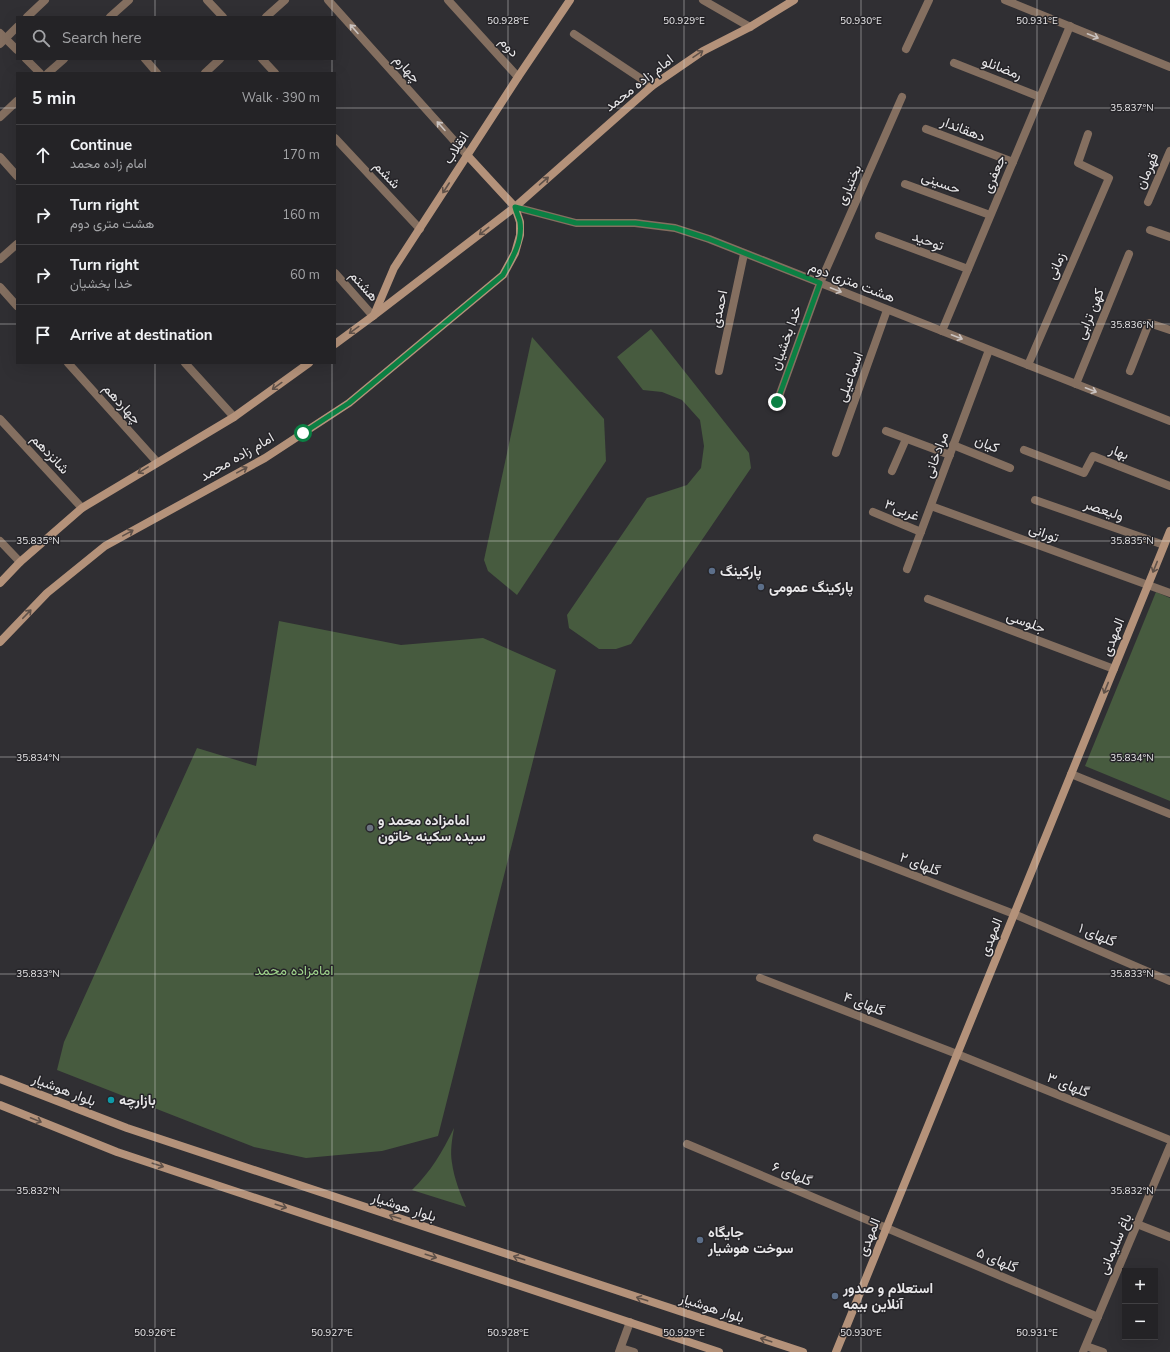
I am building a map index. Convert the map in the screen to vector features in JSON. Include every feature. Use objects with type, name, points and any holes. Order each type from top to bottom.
[{"type":"street","points":[[28,16],[45,0]]},
{"type":"street","points":[[111,16],[128,0]]},
{"type":"street","points":[[207,0],[222,16]]},
{"type":"street","points":[[267,16],[285,0]]},
{"type":"street","name":"چهارم","points":[[328,0],[467,155]]},
{"type":"street","name":"دوم","points":[[448,0],[518,77]]},
{"type":"street","name":"انقلاب","points":[[374,316],[394,268],[570,0]]},
{"type":"street","points":[[703,0],[750,27]]},
{"type":"street","name":"امام زاده محمد","points":[[336,343],[374,316],[515,207],[652,86],[703,51],[750,27],[794,0]]},
{"type":"street","points":[[906,49],[929,0]]},
{"type":"street","points":[[1010,1],[1170,67]]},
{"type":"street","name":"جعفری","points":[[942,331],[1070,26]]},
{"type":"street","points":[[16,28],[2,39],[16,49]]},
{"type":"street","points":[[574,34],[652,86]]},
{"type":"street","points":[[27,60],[39,72]]},
{"type":"street","points":[[49,72],[63,60]]},
{"type":"street","points":[[146,60],[156,72]]},
{"type":"street","points":[[206,72],[219,60]]},
{"type":"street","points":[[263,60],[274,72]]},
{"type":"street","name":"رمضانلو","points":[[954,63],[1040,96]]},
{"type":"street","name":"بختیاری","points":[[820,283],[902,97]]},
{"type":"street","points":[[0,117],[16,103]]},
{"type":"street","name":"دهقاندار","points":[[926,129],[1013,162]]},
{"type":"street","name":"زمانی","points":[[1028,365],[1109,178],[1078,163],[1088,134]]},
{"type":"street","name":"ششم","points":[[336,139],[420,229]]},
{"type":"street","name":"قهرمان","points":[[1148,202],[1170,151]]},
{"type":"street","points":[[467,155],[515,207]]},
{"type":"street","points":[[0,157],[16,175]]},
{"type":"street","name":"حسینی","points":[[905,184],[990,215]]},
{"type":"street","name":"امام زاده محمد","points":[[0,642],[47,593],[105,546],[265,458],[349,403],[503,275],[515,253],[520,235],[520,222],[515,207]]},
{"type":"street","name":"هشت متری دوم","points":[[515,207],[576,223],[635,223],[675,228],[709,239],[1170,421]]},
{"type":"street","points":[[1150,230],[1170,237]]},
{"type":"street","name":"توحید","points":[[879,236],[968,269]]},
{"type":"street","points":[[0,259],[16,245]]},
{"type":"street","name":"احمدی","points":[[719,371],[744,254]]},
{"type":"street","name":"کهن ترابی","points":[[1076,384],[1128,254]]},
{"type":"street","name":"هشتم","points":[[336,274],[374,316]]},
{"type":"street","name":"خدا بخشیان","points":[[777,402],[820,283]]},
{"type":"street","points":[[0,287],[16,305]]},
{"type":"street","name":"اسماعیلی","points":[[836,453],[887,310]]},
{"type":"street","points":[[1130,371],[1149,323],[1170,330]]},
{"type":"street","name":"مرادخانی","points":[[908,569],[989,350]]},
{"type":"street","name":"چهاردهم","points":[[69,364],[157,462]]},
{"type":"street","points":[[186,364],[234,417]]},
{"type":"street","points":[[0,583],[20,562],[82,508],[234,417],[308,364]]},
{"type":"street","name":"شانزدهم","points":[[0,419],[82,508]]},
{"type":"street","points":[[886,431],[950,455]]},
{"type":"street","points":[[892,471],[906,439]]},
{"type":"street","name":"کیان","points":[[954,445],[1010,468]]},
{"type":"street","name":"بهار","points":[[1024,450],[1084,473],[1093,456],[1170,486]]},
{"type":"street","name":"ولیعصر","points":[[1035,500],[1164,545]]},
{"type":"street","name":"تورانی","points":[[931,506],[1148,584]]},
{"type":"street","name":"غربی۳","points":[[873,512],[921,532]]},
{"type":"street","name":"المهدی","points":[[836,1352],[1170,531]]},
{"type":"street","points":[[0,541],[20,562]]},
{"type":"street","points":[[1148,584],[1170,593]]},
{"type":"street","name":"جلوسی","points":[[928,599],[1114,668]]},
{"type":"street","points":[[1071,774],[1170,814]]},
{"type":"street","name":"گلهای ۲","points":[[817,838],[1014,914]]},
{"type":"street","name":"گلهای ۱","points":[[1014,914],[1170,981]]},
{"type":"street","name":"گلهای ۴","points":[[760,978],[957,1054]]},
{"type":"street","name":"گلهای ۳","points":[[957,1054],[1170,1140]]},
{"type":"street","name":"بلوار هوشیار","points":[[0,1079],[127,1128],[803,1352]]},
{"type":"street","points":[[0,1105],[117,1152],[719,1352]]},
{"type":"street","name":"گلهای ۶","points":[[687,1144],[886,1228]]},
{"type":"street","name":"باغ سلیمانی","points":[[1085,1349],[1170,1146]]},
{"type":"street","points":[[1137,1224],[1170,1237]]},
{"type":"street","name":"گلهای ۵","points":[[886,1228],[1098,1317]]},
{"type":"street","points":[[630,1322],[620,1350],[634,1352]]},
{"type":"street","points":[[1085,1349],[1103,1352]]},
{"type":"green space","points":[[651,329],[749,453],[751,468],[631,644],[616,649],[599,649],[569,628],[567,615],[647,498],[687,485],[701,468],[704,446],[700,420],[682,400],[662,392],[643,390],[617,357]]},
{"type":"green space","points":[[532,337],[604,419],[606,461],[517,595],[488,571],[484,560]]},
{"type":"green space","points":[[1156,592],[1170,598],[1170,801],[1085,766]]},
{"type":"green space","name":"امامزاده محمد","points":[[279,621],[401,645],[483,638],[556,670],[438,1136],[382,1151],[306,1158],[254,1147],[57,1070],[64,1042],[197,748],[256,766]]},
{"type":"green space","points":[[454,1128],[451,1159],[459,1191],[466,1207],[412,1190],[436,1161]]},
{"type":"place","name":"پارکینگ","points":[[712,571]]},
{"type":"place","name":"پارکینگ عمومی","points":[[761,587]]},
{"type":"place","name":"امامزاده محمد و سیده سکینه خاتون","points":[[370,828]]},
{"type":"place","name":"بازارچه","points":[[111,1100]]},
{"type":"place","name":"جایگاه سوخت هوشیار","points":[[700,1240]]},
{"type":"place","name":"استعلام و صدور آنلاین بیمه","points":[[835,1296]]},
{"type":"route","points":[[303,433],[349,403],[503,275],[515,253],[520,235],[520,222],[515,207],[576,223],[635,223],[675,228],[709,239],[820,283],[777,402]]}]
